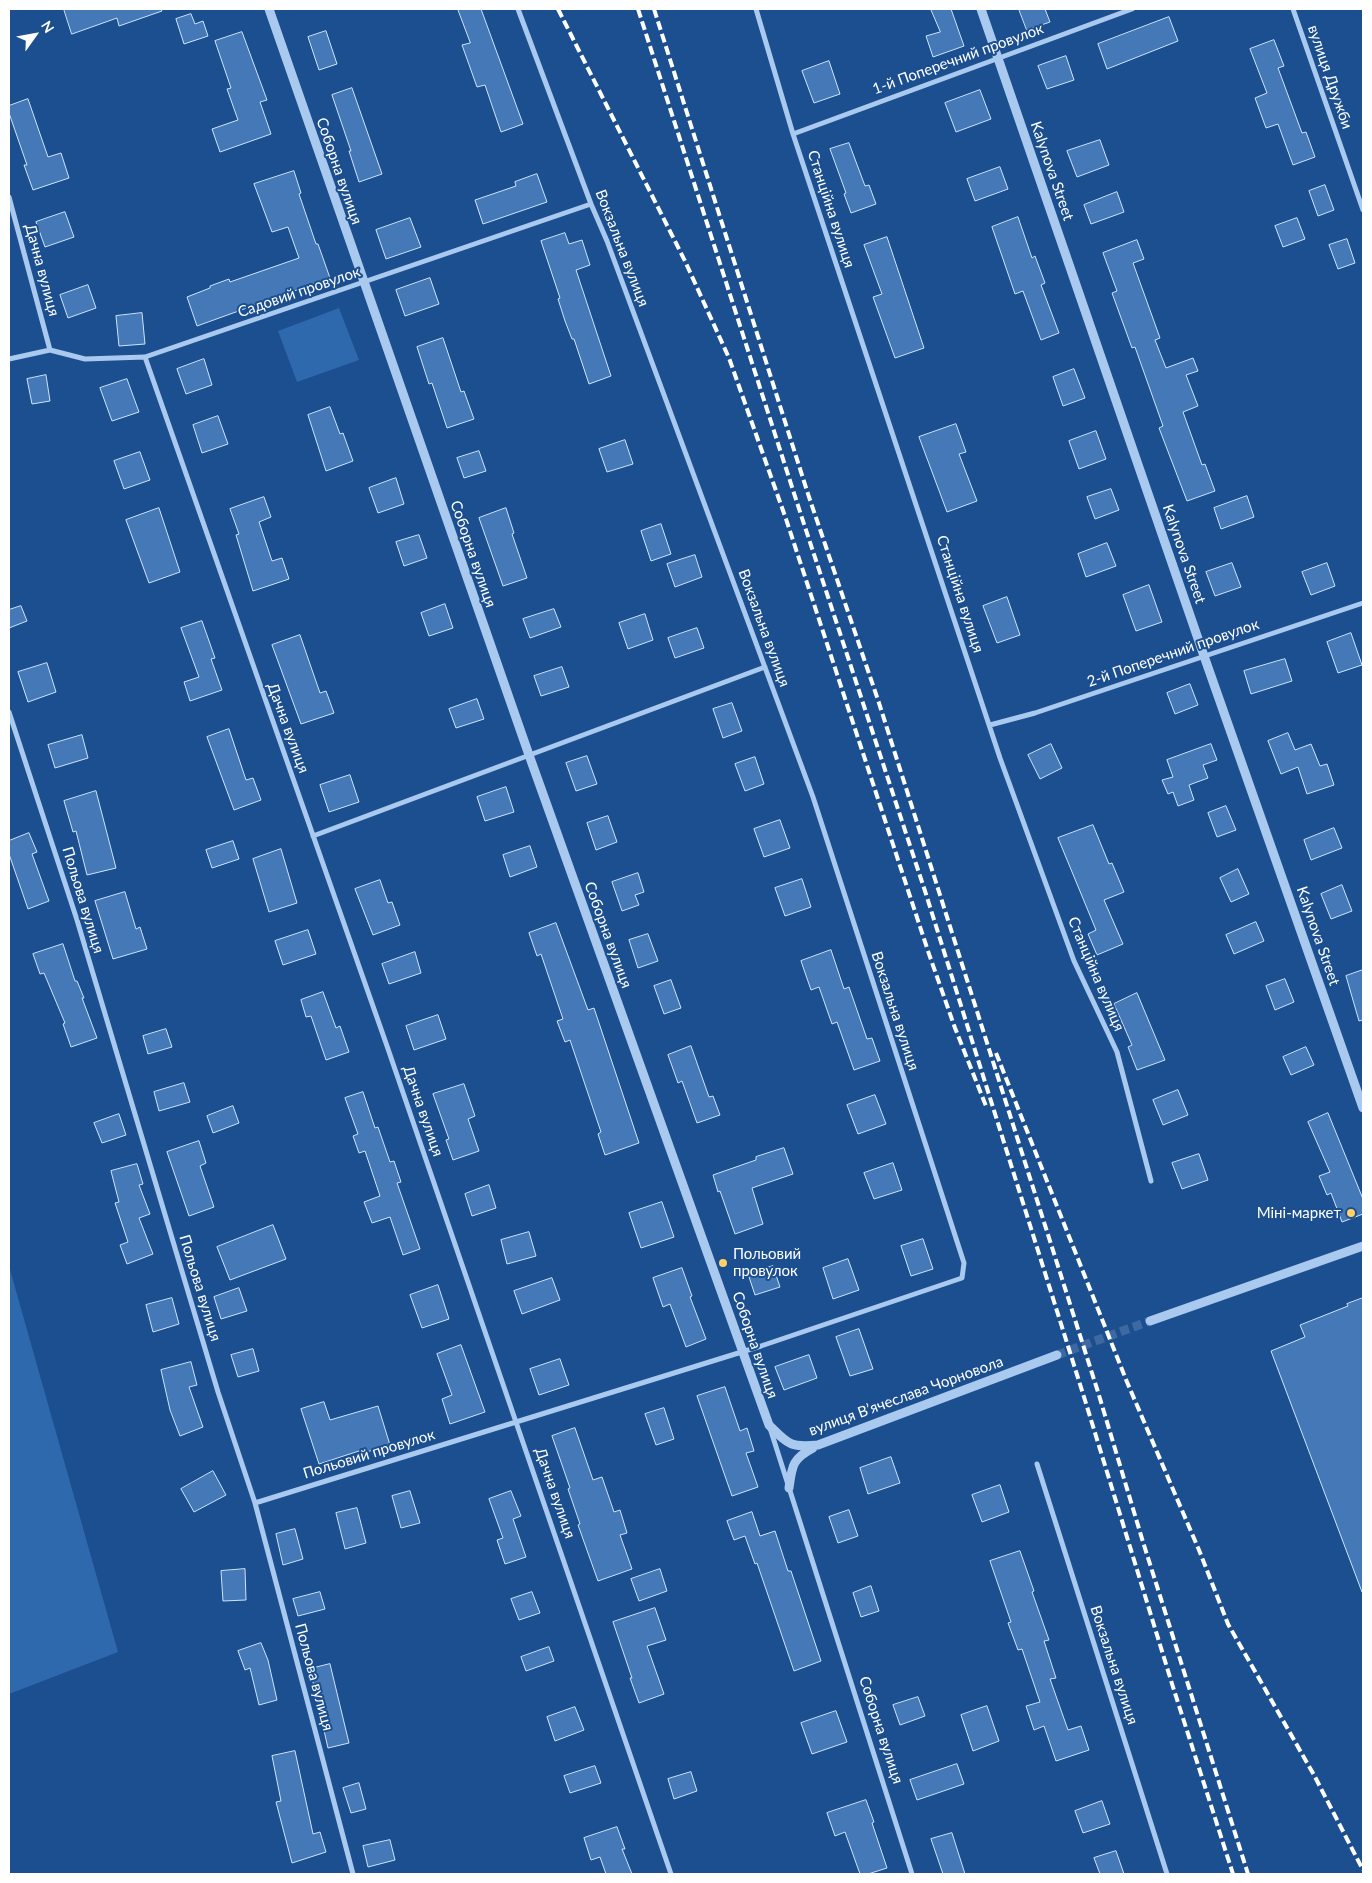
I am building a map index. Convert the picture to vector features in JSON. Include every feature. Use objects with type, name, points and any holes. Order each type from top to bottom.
[{"type":"street","name":"Соборна вулиця","points":[[269,9],[529,755],[744,1351],[912,1874]]},
{"type":"street","name":"Вокзальна вулиця","points":[[518,9],[591,204],[611,250],[813,797],[964,1263]]},
{"type":"street","name":"Станційна вулиця","points":[[756,9],[793,134],[1000,758],[1074,961],[1117,1052],[1151,1181]]},
{"type":"street","name":"Kalynova Street","points":[[981,9],[1204,656],[1363,1108]]},
{"type":"street","name":"1-й Поперечний провулок","points":[[793,134],[1132,9]]},
{"type":"street","name":"вулиця Дружби","points":[[1293,9],[1363,210]]},
{"type":"street","name":"Дачна вулиця","points":[[9,197],[50,350]]},
{"type":"street","name":"Садовий провулок","points":[[9,359],[50,350],[85,359],[145,357],[591,204]]},
{"type":"street","name":"Дачна вулиця","points":[[145,357],[517,1421],[671,1874]]},
{"type":"street","name":"2-й Поперечний провулок","points":[[990,724],[1035,713],[1363,603]]},
{"type":"street","points":[[313,836],[765,667]]},
{"type":"street","name":"Польова вулиця","points":[[9,712],[77,920],[218,1392],[255,1503],[353,1874]]},
{"type":"street","points":[[1150,1321],[1363,1246]]},
{"type":"street","name":"Польовий провулок","points":[[255,1503],[744,1351],[962,1278],[964,1263]]},
{"type":"street","name":"вулиця Вʼячеслава Чорновола","points":[[769,1425],[785,1442],[799,1447],[818,1445],[1057,1355]]},
{"type":"street","points":[[789,1488],[792,1466],[803,1454],[818,1445]]},
{"type":"street","name":"Вокзальна вулиця","points":[[1037,1464],[1166,1874]]},
{"type":"shaded area","points":[[339,308],[359,360],[297,382],[278,331]]},
{"type":"shaded area","points":[[9,1266],[118,1652],[9,1694]]},
{"type":"building","points":[[64,9],[161,9],[162,11],[119,26],[117,18],[72,34]]},
{"type":"building","points":[[458,9],[481,9],[523,124],[501,132],[485,85],[477,87],[462,45],[470,43]]},
{"type":"building","points":[[931,9],[951,9],[964,46],[933,57],[926,36],[940,32]]},
{"type":"building","points":[[1019,9],[1045,9],[1050,22],[1027,30]]},
{"type":"building","points":[[191,14],[195,24],[203,21],[208,36],[184,44],[176,19]]},
{"type":"building","points":[[1169,17],[1178,41],[1107,69],[1098,44]]},
{"type":"building","points":[[326,31],[337,64],[319,70],[308,37]]},
{"type":"building","points":[[242,32],[267,100],[260,102],[271,134],[220,152],[212,129],[238,120],[227,89],[231,88],[215,41]]},
{"type":"building","points":[[1274,40],[1284,66],[1278,68],[1302,133],[1306,132],[1315,157],[1293,165],[1278,124],[1266,128],[1255,98],[1267,93],[1250,49]]},
{"type":"building","points":[[1066,56],[1074,80],[1047,89],[1038,66]]},
{"type":"building","points":[[829,61],[840,94],[814,103],[802,71]]},
{"type":"building","points":[[352,88],[382,174],[359,182],[349,151],[351,151],[332,95]]},
{"type":"building","points":[[980,90],[991,119],[956,132],[945,103]]},
{"type":"building","points":[[28,99],[48,157],[61,153],[69,178],[33,190],[24,165],[27,165],[9,113],[9,106]]},
{"type":"building","points":[[1100,140],[1109,165],[1077,177],[1067,151]]},
{"type":"building","points":[[849,143],[865,186],[869,185],[876,204],[851,213],[830,149]]},
{"type":"building","points":[[1000,167],[1008,189],[975,201],[967,179]]},
{"type":"building","points":[[294,171],[301,193],[299,194],[330,278],[197,326],[187,297],[229,279],[230,282],[299,258],[288,227],[272,232],[254,184]]},
{"type":"building","points":[[537,174],[547,202],[483,224],[475,200],[516,186],[515,182]]},
{"type":"building","points":[[1325,185],[1334,210],[1318,216],[1309,191]]},
{"type":"building","points":[[1117,192],[1124,212],[1091,224],[1084,205]]},
{"type":"building","points":[[65,212],[74,237],[45,247],[36,222]]},
{"type":"building","points":[[1018,217],[1032,258],[1035,256],[1045,283],[1041,285],[1059,333],[1041,340],[1023,291],[1015,294],[992,227]]},
{"type":"building","points":[[410,218],[421,247],[386,259],[376,230]]},
{"type":"building","points":[[1297,218],[1305,239],[1283,247],[1275,226]]},
{"type":"building","points":[[565,233],[569,244],[582,240],[590,265],[576,270],[611,376],[589,384],[574,339],[572,339],[565,321],[558,299],[560,298],[541,241]]},
{"type":"building","points":[[887,237],[924,348],[895,358],[873,297],[882,294],[864,245]]},
{"type":"building","points":[[1347,239],[1355,263],[1338,269],[1329,245]]},
{"type":"building","points":[[1137,240],[1144,259],[1133,263],[1160,338],[1155,340],[1166,368],[1193,358],[1198,371],[1186,375],[1198,406],[1183,412],[1202,465],[1205,464],[1215,491],[1187,501],[1159,428],[1163,426],[1135,347],[1132,348],[1112,293],[1117,291],[1103,253]]},
{"type":"building","points":[[430,278],[439,304],[405,316],[396,290]]},
{"type":"building","points":[[88,285],[96,308],[68,318],[60,295]]},
{"type":"building","points":[[142,313],[145,344],[119,346],[116,316]]},
{"type":"building","points":[[443,338],[461,392],[464,391],[474,419],[447,428],[432,383],[429,384],[417,347]]},
{"type":"building","points":[[204,359],[212,385],[186,394],[177,369]]},
{"type":"building","points":[[1074,369],[1085,398],[1063,406],[1053,377]]},
{"type":"building","points":[[46,375],[50,401],[32,404],[27,379]]},
{"type":"building","points":[[127,379],[139,412],[112,421],[100,388]]},
{"type":"building","points":[[330,407],[340,434],[343,433],[353,461],[326,471],[308,415]]},
{"type":"building","points":[[218,416],[228,444],[202,453],[193,425]]},
{"type":"building","points":[[956,424],[966,452],[959,454],[977,501],[947,512],[919,437]]},
{"type":"building","points":[[1096,431],[1106,459],[1079,469],[1069,441]]},
{"type":"building","points":[[625,440],[633,464],[607,472],[599,449]]},
{"type":"building","points":[[479,451],[486,471],[464,478],[457,458]]},
{"type":"building","points":[[140,452],[150,480],[124,489],[114,461]]},
{"type":"building","points":[[396,478],[404,504],[378,513],[369,488]]},
{"type":"building","points":[[1111,489],[1119,510],[1095,519],[1087,497]]},
{"type":"building","points":[[1247,496],[1254,517],[1221,529],[1214,508]]},
{"type":"building","points":[[264,497],[271,517],[259,522],[272,561],[282,558],[289,579],[253,591],[236,535],[239,534],[230,509]]},
{"type":"building","points":[[159,508],[180,572],[149,583],[126,520]]},
{"type":"building","points":[[506,508],[514,533],[512,534],[527,578],[503,586],[479,518]]},
{"type":"building","points":[[661,524],[671,554],[651,561],[641,531]]},
{"type":"building","points":[[419,535],[427,558],[404,566],[396,542]]},
{"type":"building","points":[[1107,543],[1116,566],[1086,577],[1078,554]]},
{"type":"building","points":[[695,555],[702,577],[675,587],[667,564]]},
{"type":"building","points":[[1232,563],[1241,587],[1215,596],[1206,572]]},
{"type":"building","points":[[1327,563],[1335,586],[1311,595],[1302,572]]},
{"type":"building","points":[[1149,585],[1162,622],[1136,631],[1123,595]]},
{"type":"building","points":[[1007,597],[1020,635],[997,643],[983,606]]},
{"type":"building","points":[[445,604],[453,628],[429,636],[421,613]]},
{"type":"building","points":[[21,606],[27,621],[9,628],[9,610]]},
{"type":"building","points":[[554,609],[561,627],[530,638],[523,619]]},
{"type":"building","points":[[645,614],[653,640],[628,649],[619,623]]},
{"type":"building","points":[[202,621],[215,658],[211,659],[222,690],[190,701],[184,682],[199,677],[181,628]]},
{"type":"building","points":[[697,628],[704,648],[675,658],[668,638]]},
{"type":"building","points":[[1351,633],[1362,665],[1338,673],[1327,642]]},
{"type":"building","points":[[300,635],[320,693],[326,691],[334,713],[301,724],[272,645]]},
{"type":"building","points":[[1285,659],[1292,681],[1251,694],[1244,671]]},
{"type":"building","points":[[47,663],[56,692],[28,702],[18,672]]},
{"type":"building","points":[[562,667],[569,687],[541,696],[534,676]]},
{"type":"building","points":[[1190,684],[1198,705],[1175,714],[1167,693]]},
{"type":"building","points":[[477,699],[484,719],[456,728],[449,709]]},
{"type":"building","points":[[732,703],[742,731],[723,738],[713,709]]},
{"type":"building","points":[[229,729],[246,780],[253,778],[261,800],[234,810],[207,737]]},
{"type":"building","points":[[1288,733],[1295,750],[1311,744],[1320,766],[1327,764],[1334,785],[1307,794],[1298,767],[1281,774],[1268,741]]},
{"type":"building","points":[[82,735],[88,758],[55,768],[48,745]]},
{"type":"building","points":[[1051,744],[1062,768],[1040,779],[1028,755]]},
{"type":"building","points":[[1211,744],[1217,760],[1203,765],[1208,778],[1189,785],[1194,800],[1178,806],[1173,792],[1168,794],[1162,780],[1173,777],[1167,760]]},
{"type":"building","points":[[587,756],[597,784],[576,791],[566,763]]},
{"type":"building","points":[[755,757],[764,784],[745,791],[735,764]]},
{"type":"building","points":[[350,775],[359,802],[329,812],[320,785]]},
{"type":"building","points":[[506,787],[514,812],[485,821],[477,797]]},
{"type":"building","points":[[96,791],[116,868],[87,875],[76,831],[73,832],[64,801]]},
{"type":"building","points":[[1226,806],[1236,830],[1217,837],[1208,813]]},
{"type":"building","points":[[608,816],[617,842],[596,850],[587,823]]},
{"type":"building","points":[[780,820],[790,848],[764,857],[754,829]]},
{"type":"building","points":[[1093,825],[1109,864],[1112,863],[1124,892],[1104,900],[1123,944],[1097,955],[1088,934],[1096,930],[1058,838]]},
{"type":"building","points":[[1334,828],[1342,848],[1311,860],[1304,840]]},
{"type":"building","points":[[29,833],[37,852],[32,854],[49,901],[28,909],[9,854],[9,841]]},
{"type":"building","points":[[233,841],[239,859],[212,868],[206,850]]},
{"type":"building","points":[[530,846],[537,867],[510,877],[503,855]]},
{"type":"building","points":[[281,849],[297,903],[269,912],[253,859]]},
{"type":"building","points":[[1238,869],[1249,894],[1231,902],[1220,878]]},
{"type":"building","points":[[638,873],[644,892],[635,895],[639,905],[622,911],[612,882]]},
{"type":"building","points":[[802,879],[811,907],[785,916],[775,888]]},
{"type":"building","points":[[380,880],[388,903],[392,902],[400,925],[373,935],[355,889]]},
{"type":"building","points":[[1342,885],[1352,911],[1331,919],[1321,894]]},
{"type":"building","points":[[125,892],[136,929],[140,927],[147,949],[113,959],[95,901]]},
{"type":"building","points":[[1256,922],[1264,941],[1234,954],[1226,935]]},
{"type":"building","points":[[556,923],[588,1010],[594,1008],[639,1143],[605,1155],[598,1134],[601,1132],[570,1040],[565,1042],[557,1021],[563,1019],[541,954],[537,956],[529,933]]},
{"type":"building","points":[[308,930],[316,954],[283,965],[275,941]]},
{"type":"building","points":[[648,934],[658,961],[638,968],[629,940]]},
{"type":"building","points":[[63,944],[97,1038],[71,1047],[63,1024],[65,1023],[44,973],[40,974],[33,954]]},
{"type":"building","points":[[831,950],[844,989],[849,987],[867,1039],[872,1038],[880,1061],[854,1070],[837,1022],[832,1024],[819,987],[811,990],[801,961]]},
{"type":"building","points":[[415,952],[421,973],[389,984],[382,964]]},
{"type":"building","points":[[1363,970],[1363,1020],[1359,1021],[1346,976]]},
{"type":"building","points":[[1285,979],[1294,1002],[1275,1010],[1266,986]]},
{"type":"building","points":[[671,980],[681,1008],[664,1014],[654,986]]},
{"type":"building","points":[[323,992],[336,1028],[340,1026],[349,1052],[326,1060],[311,1016],[306,1017],[301,1000]]},
{"type":"building","points":[[1137,993],[1165,1060],[1137,1070],[1128,1047],[1132,1045],[1114,1004]]},
{"type":"building","points":[[438,1015],[446,1039],[414,1050],[406,1026]]},
{"type":"building","points":[[166,1029],[172,1047],[148,1054],[143,1036]]},
{"type":"building","points":[[691,1046],[709,1097],[713,1096],[720,1115],[697,1123],[682,1081],[678,1083],[668,1055]]},
{"type":"building","points":[[1306,1047],[1314,1065],[1291,1075],[1283,1057]]},
{"type":"building","points":[[184,1083],[190,1102],[159,1111],[154,1092]]},
{"type":"building","points":[[464,1084],[475,1116],[468,1119],[479,1151],[453,1160],[446,1140],[449,1139],[433,1094]]},
{"type":"building","points":[[1178,1090],[1188,1115],[1163,1125],[1153,1100]]},
{"type":"building","points":[[363,1092],[375,1128],[378,1127],[390,1162],[394,1161],[401,1182],[397,1183],[420,1249],[403,1255],[390,1217],[372,1223],[364,1202],[380,1196],[365,1151],[359,1153],[353,1136],[358,1134],[345,1098]]},
{"type":"building","points":[[875,1095],[886,1124],[858,1134],[847,1105]]},
{"type":"building","points":[[233,1106],[239,1123],[213,1133],[207,1116]]},
{"type":"building","points":[[1328,1113],[1363,1199],[1363,1214],[1342,1222],[1331,1193],[1327,1195],[1319,1176],[1330,1172],[1308,1122]]},
{"type":"building","points":[[119,1114],[126,1135],[102,1143],[94,1123]]},
{"type":"building","points":[[199,1141],[206,1163],[200,1166],[214,1207],[189,1216],[167,1152]]},
{"type":"building","points":[[784,1148],[793,1174],[752,1188],[763,1224],[735,1234],[713,1175],[756,1160],[756,1157]]},
{"type":"building","points":[[1199,1154],[1208,1180],[1182,1189],[1172,1163]]},
{"type":"building","points":[[893,1163],[902,1190],[874,1199],[864,1173]]},
{"type":"building","points":[[137,1164],[143,1184],[139,1185],[150,1214],[139,1218],[153,1254],[127,1264],[120,1245],[128,1242],[115,1203],[119,1202],[111,1171]]},
{"type":"building","points":[[489,1185],[496,1208],[472,1216],[465,1194]]},
{"type":"building","points":[[662,1202],[674,1237],[641,1248],[629,1213]]},
{"type":"building","points":[[273,1225],[286,1259],[230,1280],[217,1247]]},
{"type":"building","points":[[529,1232],[536,1256],[507,1264],[501,1240]]},
{"type":"building","points":[[923,1239],[933,1269],[911,1276],[901,1246]]},
{"type":"building","points":[[848,1259],[859,1290],[833,1299],[823,1268]]},
{"type":"building","points":[[773,1266],[780,1287],[755,1295],[748,1274]]},
{"type":"building","points":[[682,1268],[692,1296],[690,1297],[706,1339],[686,1347],[670,1304],[663,1307],[653,1278]]},
{"type":"building","points":[[552,1278],[560,1300],[522,1314],[514,1291]]},
{"type":"building","points":[[438,1285],[449,1319],[422,1328],[410,1295]]},
{"type":"building","points":[[239,1288],[247,1311],[221,1319],[214,1297]]},
{"type":"building","points":[[172,1298],[179,1324],[153,1332],[146,1305]]},
{"type":"building","points":[[1363,1298],[1362,1592],[1271,1351],[1305,1337],[1300,1325]]},
{"type":"building","points":[[859,1329],[873,1369],[850,1376],[836,1337]]},
{"type":"building","points":[[461,1345],[485,1412],[450,1424],[442,1399],[452,1395],[437,1354]]},
{"type":"building","points":[[253,1349],[259,1371],[238,1377],[231,1355]]},
{"type":"building","points":[[809,1355],[817,1378],[784,1390],[775,1367]]},
{"type":"building","points":[[560,1359],[569,1385],[539,1395],[530,1369]]},
{"type":"building","points":[[191,1362],[197,1385],[189,1387],[203,1427],[180,1436],[170,1410],[161,1370]]},
{"type":"building","points":[[725,1387],[740,1431],[747,1428],[754,1451],[746,1453],[758,1487],[732,1496],[697,1396]]},
{"type":"building","points":[[324,1402],[330,1420],[378,1406],[390,1445],[363,1453],[362,1450],[319,1464],[301,1409]]},
{"type":"building","points":[[664,1408],[674,1439],[656,1445],[645,1414]]},
{"type":"building","points":[[575,1428],[593,1480],[602,1477],[614,1512],[620,1510],[627,1533],[620,1535],[632,1569],[598,1581],[578,1525],[580,1524],[568,1489],[570,1488],[552,1436]]},
{"type":"building","points":[[891,1457],[900,1483],[868,1494],[860,1468]]},
{"type":"building","points":[[213,1471],[226,1495],[194,1512],[181,1489]]},
{"type":"building","points":[[1000,1485],[1009,1512],[982,1522],[972,1495]]},
{"type":"building","points":[[410,1491],[420,1523],[401,1528],[392,1496]]},
{"type":"building","points":[[511,1491],[521,1516],[513,1519],[526,1557],[505,1564],[497,1540],[503,1538],[489,1499]]},
{"type":"building","points":[[357,1508],[366,1543],[345,1549],[336,1513]]},
{"type":"building","points":[[849,1510],[858,1536],[838,1543],[829,1517]]},
{"type":"building","points":[[752,1512],[760,1536],[775,1531],[788,1571],[791,1571],[821,1661],[794,1671],[757,1563],[755,1564],[745,1536],[734,1540],[727,1521]]},
{"type":"building","points":[[295,1529],[303,1559],[283,1565],[276,1534]]},
{"type":"building","points":[[1020,1551],[1049,1640],[1044,1641],[1056,1678],[1050,1679],[1068,1730],[1081,1726],[1089,1750],[1056,1761],[1044,1726],[1034,1730],[1026,1706],[1040,1702],[1022,1649],[1018,1650],[1008,1623],[1011,1622],[990,1561]]},
{"type":"building","points":[[245,1569],[246,1600],[223,1601],[221,1571]]},
{"type":"building","points":[[660,1569],[667,1591],[639,1601],[631,1579]]},
{"type":"building","points":[[871,1586],[879,1611],[861,1617],[853,1593]]},
{"type":"building","points":[[320,1592],[325,1609],[298,1616],[293,1599]]},
{"type":"building","points":[[532,1592],[540,1613],[519,1620],[511,1599]]},
{"type":"building","points":[[655,1608],[666,1640],[647,1646],[664,1694],[639,1703],[613,1622]]},
{"type":"building","points":[[261,1643],[268,1660],[277,1700],[259,1705],[250,1668],[245,1670],[238,1651]]},
{"type":"building","points":[[549,1647],[554,1661],[526,1671],[521,1657]]},
{"type":"building","points":[[330,1664],[349,1743],[328,1748],[310,1669]]},
{"type":"building","points":[[918,1697],[925,1716],[900,1725],[893,1705]]},
{"type":"building","points":[[987,1706],[999,1741],[973,1751],[961,1715]]},
{"type":"building","points":[[575,1707],[584,1730],[555,1741],[547,1717]]},
{"type":"building","points":[[836,1711],[847,1742],[812,1754],[801,1723]]},
{"type":"building","points":[[295,1751],[313,1834],[320,1832],[326,1852],[292,1863],[276,1802],[281,1801],[272,1756]]},
{"type":"building","points":[[957,1764],[964,1784],[917,1800],[910,1780]]},
{"type":"building","points":[[595,1766],[601,1783],[570,1793],[564,1776]]},
{"type":"building","points":[[691,1772],[697,1791],[674,1799],[668,1779]]},
{"type":"building","points":[[359,1783],[366,1809],[351,1813],[343,1788]]},
{"type":"building","points":[[866,1800],[887,1868],[868,1874],[860,1874],[845,1832],[835,1836],[827,1813]]},
{"type":"building","points":[[1102,1801],[1110,1824],[1083,1833],[1075,1811]]},
{"type":"building","points":[[617,1827],[625,1849],[622,1849],[632,1874],[606,1874],[600,1857],[591,1860],[584,1838]]},
{"type":"building","points":[[952,1833],[965,1874],[943,1874],[931,1839]]},
{"type":"building","points":[[390,1840],[395,1860],[368,1867],[363,1846]]},
{"type":"building","points":[[1116,1851],[1124,1874],[1100,1874],[1094,1858]]},
{"type":"tunnel","points":[[1057,1355],[1150,1321]]},
{"type":"railway","points":[[558,9],[685,261],[729,358],[786,519],[929,954],[955,1028],[986,1106]]},
{"type":"railway","points":[[638,9],[802,518],[925,891],[1233,1874]]},
{"type":"railway","points":[[654,9],[808,494],[879,703],[1098,1392],[1143,1542],[1248,1874]]},
{"type":"railway","points":[[996,1053],[1127,1382],[1199,1550],[1228,1624],[1314,1775],[1363,1870]]},
{"type":"place","name":"Міні-маркет","points":[[1351,1213]]},
{"type":"place","name":"Польовий провулок","points":[[723,1263]]}]
